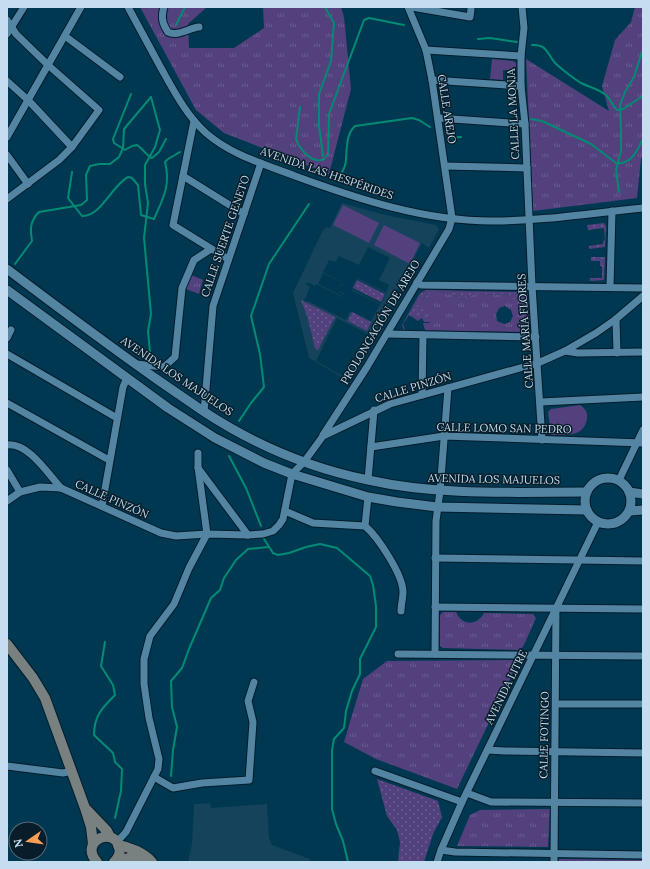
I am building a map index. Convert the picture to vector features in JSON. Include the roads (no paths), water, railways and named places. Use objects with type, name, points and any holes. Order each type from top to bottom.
[{"type":"main road","points":[[7,644],[40,688],[55,724],[92,827],[92,854],[97,862]]},
{"type":"main road","points":[[85,808],[115,841],[120,853],[115,862]]},
{"type":"main road","points":[[93,844],[100,838],[104,837],[133,849],[149,859]]},
{"type":"main road","points":[[115,862],[132,857],[149,859]]},
{"type":"street","points":[[7,34],[24,7]]},
{"type":"street","points":[[72,7],[76,15]]},
{"type":"street","points":[[7,137],[81,7]]},
{"type":"street","name":"AVENIDA LAS HESPÉRIDES","points":[[128,7],[180,103],[194,121],[206,133],[225,147],[261,163],[373,203],[412,212],[452,218],[491,221],[529,220],[643,208]]},
{"type":"street","points":[[164,7],[162,17],[164,26],[168,32],[176,34],[191,28],[199,27]]},
{"type":"street","name":"CALLE AREJO","points":[[408,7],[426,50],[438,118],[452,218]]},
{"type":"street","points":[[412,7],[470,17],[471,8]]},
{"type":"street","name":"CALLE LA MONJA","points":[[522,11],[524,28],[521,56],[521,86],[525,124],[529,220]]},
{"type":"street","points":[[7,20],[16,34],[48,65],[99,110],[72,147],[59,160],[7,199]]},
{"type":"street","points":[[65,36],[120,77]]},
{"type":"street","points":[[426,50],[521,56]]},
{"type":"street","points":[[432,80],[521,86]]},
{"type":"street","points":[[7,81],[28,100],[72,147]]},
{"type":"street","points":[[438,118],[525,124]]},
{"type":"street","points":[[194,121],[173,225],[228,259]]},
{"type":"street","points":[[7,155],[28,184]]},
{"type":"street","name":"CALLE SUERTE GENETO","points":[[204,412],[213,306],[261,163]]},
{"type":"street","points":[[444,166],[527,168]]},
{"type":"street","points":[[183,176],[244,214]]},
{"type":"street","points":[[610,287],[612,211]]},
{"type":"street","name":"PROLONGACIÓN DE AREJO","points":[[323,436],[387,334],[449,229],[452,218]]},
{"type":"street","name":"CALLE MARÍA FLORES","points":[[529,220],[532,286],[541,402],[542,440]]},
{"type":"street","points":[[102,506],[123,387],[136,364],[164,368],[175,357],[182,288],[194,260],[211,249]]},
{"type":"street","name":"AVENIDA LOS MAJUELOS","points":[[7,269],[204,412],[244,434],[304,462],[368,480],[440,491],[587,492]]},
{"type":"street","points":[[417,282],[421,285],[643,288]]},
{"type":"street","points":[[7,290],[168,408],[215,438],[264,463],[292,474],[368,497],[437,507],[587,510]]},
{"type":"street","name":"CALLE PINZÓN","points":[[7,501],[20,492],[40,487],[61,488],[161,533],[176,536],[207,534],[263,534],[276,529],[283,519],[292,474],[304,462],[323,436],[374,410],[390,404],[538,363],[565,351],[596,333],[616,320],[643,296]]},
{"type":"street","points":[[616,320],[617,353]]},
{"type":"street","points":[[7,338],[11,330]]},
{"type":"street","points":[[387,334],[536,337]]},
{"type":"street","points":[[422,334],[422,395]]},
{"type":"street","points":[[565,351],[578,353],[643,352]]},
{"type":"street","points":[[7,354],[117,418]]},
{"type":"street","points":[[435,654],[437,507],[440,491],[448,388]]},
{"type":"street","points":[[541,402],[643,397]]},
{"type":"street","points":[[7,403],[109,460]]},
{"type":"street","points":[[368,480],[374,410]]},
{"type":"street","points":[[619,480],[640,443],[643,430]]},
{"type":"street","name":"CALLE LOMO SAN PEDRO","points":[[371,447],[444,436],[640,443]]},
{"type":"street","points":[[7,445],[13,444],[26,450],[61,488]]},
{"type":"street","points":[[115,841],[126,832],[158,769],[159,759],[149,718],[144,684],[144,659],[150,636],[174,604],[189,568],[207,534],[198,467],[198,453]]},
{"type":"street","points":[[198,467],[248,535]]},
{"type":"street","points":[[7,470],[20,492]]},
{"type":"street","points":[[607,478],[619,480],[624,484],[629,492],[631,503],[630,511],[619,522],[608,525],[598,522],[591,517],[587,510],[585,503],[587,492],[590,486],[598,481],[607,478]]},
{"type":"street","points":[[629,492],[643,494]]},
{"type":"street","points":[[365,526],[368,497]]},
{"type":"street","points":[[630,511],[643,510]]},
{"type":"street","points":[[285,511],[312,523],[365,526],[382,544],[400,580],[403,592],[401,611]]},
{"type":"street","name":"AVENIDA LITRE","points":[[437,862],[440,850],[462,802],[598,522]]},
{"type":"street","points":[[436,558],[643,560]]},
{"type":"street","points":[[435,607],[643,609]]},
{"type":"street","name":"CALLE FOTINGO","points":[[554,862],[556,608]]},
{"type":"street","points":[[398,654],[643,656]]},
{"type":"street","points":[[154,777],[173,788],[202,783],[249,780],[253,722],[248,701],[254,682]]},
{"type":"street","points":[[556,704],[643,704]]},
{"type":"street","points":[[488,750],[643,753]]},
{"type":"street","points":[[7,766],[63,773],[72,771]]},
{"type":"street","points":[[375,771],[462,802]]},
{"type":"street","points":[[467,793],[491,802],[643,803]]},
{"type":"street","points":[[440,850],[455,852],[554,854],[643,854]]},
{"type":"waterway","points":[[176,25],[185,7]]},
{"type":"waterway","points":[[323,156],[319,126],[319,94],[331,61],[334,23],[325,7]]},
{"type":"waterway","points":[[300,107],[296,139],[297,142],[304,152],[310,157],[319,160],[324,159],[328,154],[329,114],[364,20],[369,18],[404,25]]},
{"type":"waterway","points":[[478,39],[490,38],[517,42]]},
{"type":"waterway","points":[[532,45],[537,45],[544,48],[553,61],[568,74],[581,83],[606,95],[617,110],[623,109],[643,96]]},
{"type":"waterway","points":[[619,192],[616,170],[621,151],[620,105],[625,92],[634,77],[643,49]]},
{"type":"waterway","points":[[131,94],[113,139],[114,143],[125,150],[137,145],[152,158],[159,152],[166,139]]},
{"type":"waterway","points":[[151,97],[160,130],[155,147],[145,165],[145,184],[148,203],[144,238],[151,314],[148,331],[151,363]]},
{"type":"waterway","points":[[15,264],[32,241],[31,225],[39,212],[81,205],[87,200],[86,175],[90,166],[110,164],[119,157],[123,148],[124,129],[151,97]]},
{"type":"waterway","points":[[341,174],[346,163],[348,137],[355,126],[412,118],[419,120],[430,127]]},
{"type":"waterway","points":[[531,119],[542,121],[591,144],[616,163],[626,162],[630,159],[636,152],[643,139]]},
{"type":"waterway","points":[[449,138],[461,137]]},
{"type":"waterway","points":[[72,172],[68,198],[82,216],[89,215],[101,206],[122,181],[128,177],[132,178],[138,185],[141,215],[154,219],[167,185],[167,170],[165,162],[180,152]]},
{"type":"waterway","points":[[239,421],[264,387],[260,354],[251,316],[269,264],[309,204]]},
{"type":"waterway","points":[[229,456],[246,488],[261,526]]},
{"type":"waterway","points":[[264,539],[273,553],[278,555],[320,544],[337,548],[370,576],[373,585],[376,606],[376,627],[360,659],[360,674],[352,691],[346,711],[344,728],[334,739],[332,750],[332,809],[343,841],[348,862]]},
{"type":"waterway","points":[[171,776],[177,727],[172,707],[171,681],[182,668],[211,598],[220,590],[224,578],[236,560],[248,549],[268,547]]},
{"type":"waterway","points":[[105,642],[101,666],[113,685],[115,695],[106,704],[97,717],[94,735],[113,753],[115,762],[122,769],[121,791],[115,818]]}]
